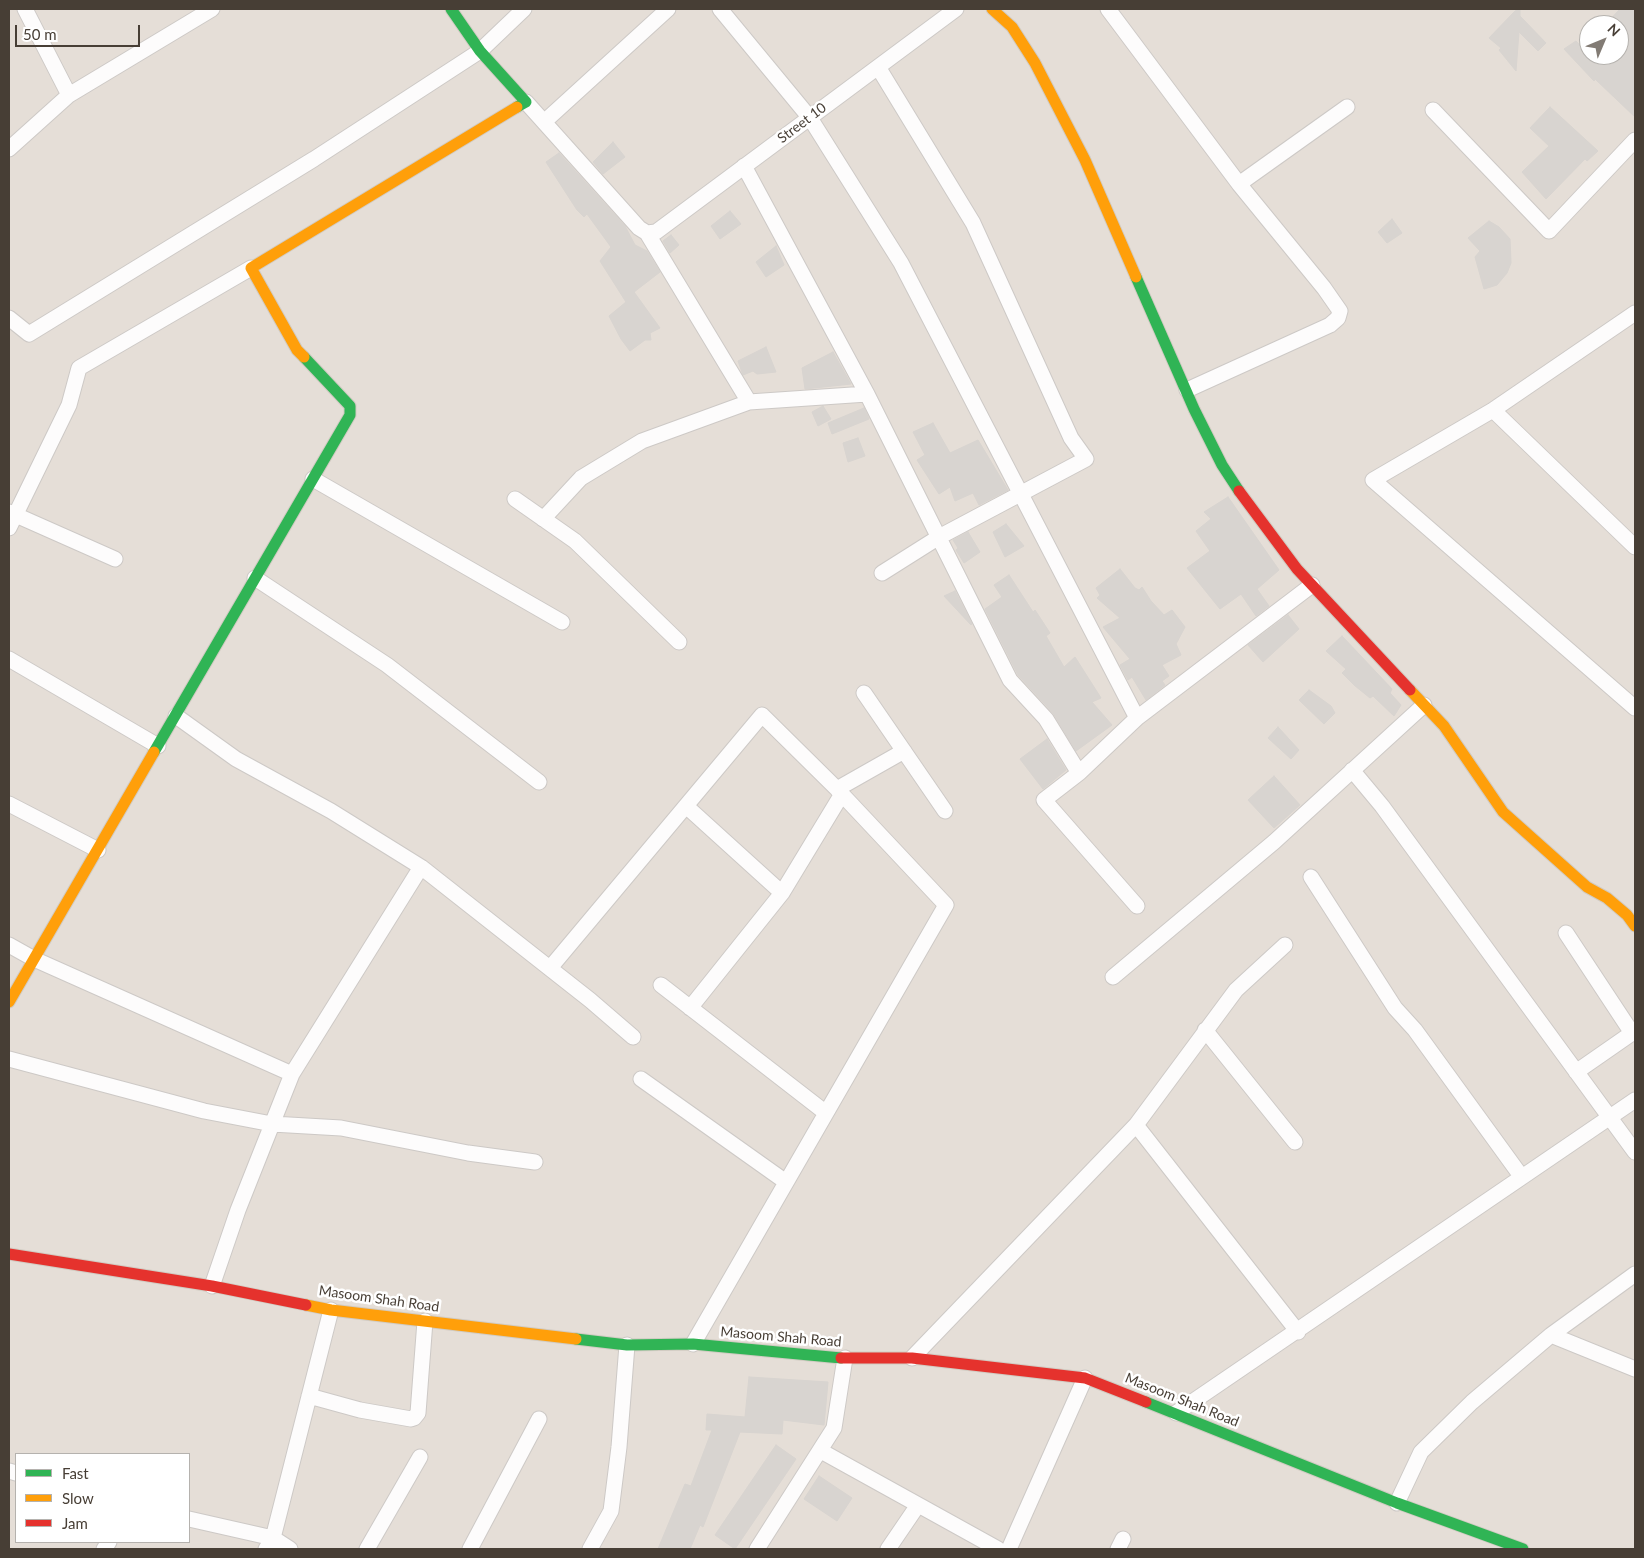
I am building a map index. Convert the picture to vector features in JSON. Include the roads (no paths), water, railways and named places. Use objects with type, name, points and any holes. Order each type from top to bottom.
[{"type":"street","points":[[25,9],[70,95]]},
{"type":"street","points":[[9,149],[70,95],[212,9]]},
{"type":"street","points":[[451,9],[480,51],[639,228],[647,233],[749,402]]},
{"type":"street","points":[[9,318],[29,334],[314,159],[480,51],[524,9]]},
{"type":"street","points":[[544,122],[668,9]]},
{"type":"street","points":[[720,9],[810,118],[902,263],[1137,718]]},
{"type":"street","name":"Street 10","points":[[647,233],[656,232],[956,9]]},
{"type":"street","points":[[992,9],[1012,27],[1035,63],[1085,160],[1194,409],[1222,465],[1255,515],[1312,585],[1444,726],[1503,812],[1587,887],[1607,898],[1627,915],[1635,926]]},
{"type":"street","points":[[1108,9],[1239,184],[1324,288],[1340,311],[1338,318],[1330,325],[1187,390]]},
{"type":"street","points":[[878,66],[973,223],[1070,438],[1086,459],[939,537],[882,573]]},
{"type":"street","points":[[115,559],[11,519],[68,405],[79,368],[251,268],[526,102]]},
{"type":"street","points":[[1239,184],[1347,107]]},
{"type":"street","points":[[1433,110],[1548,232],[1635,140]]},
{"type":"street","points":[[744,166],[867,394],[1010,680],[1046,719],[1078,773]]},
{"type":"street","points":[[9,1002],[350,415],[350,406],[297,350],[251,268]]},
{"type":"street","points":[[1635,314],[1493,410],[1373,480],[1635,708]]},
{"type":"street","points":[[543,519],[581,478],[642,441],[749,402],[867,394]]},
{"type":"street","points":[[1493,410],[1635,547]]},
{"type":"street","points":[[313,479],[562,622]]},
{"type":"street","points":[[515,499],[575,541],[679,642]]},
{"type":"street","points":[[255,578],[386,665],[539,782]]},
{"type":"street","points":[[1137,906],[1044,800],[1078,773],[1137,718],[1312,585]]},
{"type":"street","points":[[9,659],[158,746]]},
{"type":"street","points":[[864,693],[944,811]]},
{"type":"street","points":[[1113,977],[1274,842],[1424,705]]},
{"type":"street","points":[[550,968],[762,715],[840,792],[946,905],[693,1344]]},
{"type":"street","points":[[176,716],[236,760],[332,811],[421,867],[550,968],[633,1037]]},
{"type":"street","points":[[690,1008],[782,893],[840,792],[904,751]]},
{"type":"street","points":[[1352,770],[1388,814],[1635,1152]]},
{"type":"street","points":[[9,804],[98,850]]},
{"type":"street","points":[[686,806],[782,893]]},
{"type":"street","points":[[212,1286],[238,1210],[292,1074],[421,867]]},
{"type":"street","points":[[1311,877],[1395,1008],[1415,1030],[1521,1176]]},
{"type":"street","points":[[1566,933],[1634,1032],[1576,1072]]},
{"type":"street","points":[[912,1358],[1136,1126],[1236,990],[1285,944]]},
{"type":"street","points":[[9,945],[34,959],[292,1074]]},
{"type":"street","points":[[661,985],[826,1113]]},
{"type":"street","points":[[1205,1030],[1295,1142]]},
{"type":"street","points":[[9,1058],[204,1110],[272,1124],[341,1128],[468,1153],[535,1162]]},
{"type":"street","points":[[641,1079],[786,1182]]},
{"type":"street","points":[[1176,1413],[1298,1332],[1521,1176],[1635,1100]]},
{"type":"street","points":[[1136,1126],[1298,1332]]},
{"type":"street","name":"Masoom Shah Road","points":[[9,1254],[212,1286],[331,1310],[627,1345],[693,1344],[845,1358],[912,1358],[1085,1378],[1397,1503],[1523,1549]]},
{"type":"street","points":[[1397,1503],[1422,1452],[1472,1402],[1551,1335],[1635,1274]]},
{"type":"street","points":[[270,1544],[331,1310]]},
{"type":"street","points":[[309,1396],[360,1410],[414,1418],[418,1413],[425,1321]]},
{"type":"street","points":[[1551,1335],[1635,1370]]},
{"type":"street","points":[[590,1549],[611,1511],[619,1447],[627,1345]]},
{"type":"street","points":[[757,1549],[834,1428],[845,1358]]},
{"type":"street","points":[[1009,1549],[1085,1378]]},
{"type":"street","points":[[470,1549],[539,1419]]},
{"type":"street","points":[[821,1451],[998,1549]]},
{"type":"street","points":[[367,1549],[420,1457]]},
{"type":"street","points":[[888,1549],[918,1505]]},
{"type":"street","points":[[190,1519],[290,1549]]}]
